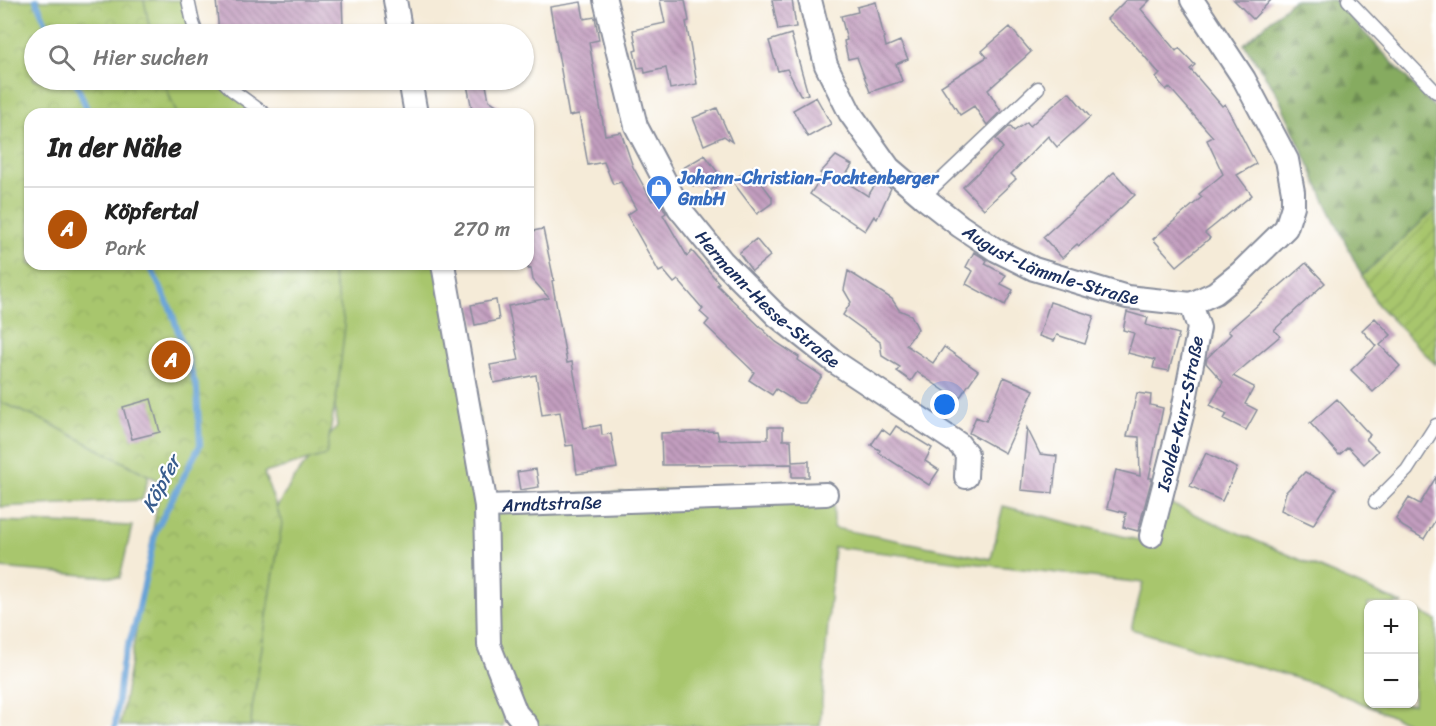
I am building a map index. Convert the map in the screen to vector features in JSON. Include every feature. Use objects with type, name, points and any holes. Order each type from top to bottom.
[{"type":"street","points":[[395,0],[399,24]]},
{"type":"street","name":"Hermann-Hesse-Straße","points":[[604,0],[636,126],[679,208],[722,261],[777,316],[835,362],[959,444],[967,454],[966,477]]},
{"type":"street","name":"August-Lämmle-Straße","points":[[810,0],[826,65],[850,113],[889,168],[923,197],[996,250],[1034,269],[1127,297],[1191,304]]},
{"type":"street","points":[[1191,304],[1215,293],[1240,273],[1286,228],[1293,206],[1293,192],[1287,160],[1244,79],[1192,0]]},
{"type":"street","points":[[412,90],[415,108]]},
{"type":"street","name":"Arndtstraße","points":[[444,270],[486,506],[826,494]]},
{"type":"street","name":"Isolde-Kurz-Straße","points":[[1151,536],[1182,415],[1199,328],[1191,304]]},
{"type":"street","points":[[486,506],[489,645],[516,714],[527,726]]},
{"type":"lane","points":[[188,0],[193,24]]},
{"type":"lane","points":[[1348,0],[1436,92]]},
{"type":"lane","points":[[923,197],[1038,88]]},
{"type":"lane","points":[[232,90],[257,108]]},
{"type":"lane","points":[[1375,502],[1407,470],[1436,425]]},
{"type":"green space","points":[[0,0],[144,0],[149,24],[24,24],[24,90],[167,90],[175,108],[24,108],[24,270],[331,270],[345,326],[337,393],[326,455],[264,473],[282,523],[251,726],[120,726],[161,482],[47,422],[0,402]]},
{"type":"green space","points":[[118,0],[190,0],[199,24],[129,24]]},
{"type":"green space","points":[[1293,0],[1334,0],[1436,109],[1436,209],[1362,276],[1276,92],[1244,44]]},
{"type":"green space","points":[[156,90],[236,90],[259,108],[164,108]]},
{"type":"green space","points":[[1436,209],[1436,365],[1377,304],[1362,276]]},
{"type":"green space","points":[[267,270],[454,270],[493,498],[833,483],[834,528],[991,559],[1003,506],[1154,544],[1164,501],[1394,600],[1364,600],[1364,704],[1319,685],[1131,629],[1143,583],[834,547],[820,726],[525,726],[508,693],[503,726],[230,726],[238,570],[297,474],[337,427],[324,292]]},
{"type":"green space","points":[[0,398],[151,468],[142,500],[0,507]]},
{"type":"green space","points":[[0,521],[132,526],[120,578],[0,568]]},
{"type":"green space","points":[[1418,611],[1436,620],[1436,726],[1415,726],[1373,708],[1418,708]]},
{"type":"building","points":[[216,0],[342,0],[343,24],[218,24]]},
{"type":"building","points":[[660,0],[685,0],[689,21],[686,22],[697,84],[670,89],[666,68],[645,73],[644,67],[638,68],[633,30],[665,23]]},
{"type":"building","points":[[772,0],[792,0],[796,27],[778,30]]},
{"type":"building","points":[[1126,0],[1150,0],[1141,9],[1176,51],[1179,48],[1195,65],[1190,69],[1222,106],[1225,104],[1256,164],[1237,175],[1252,195],[1205,233],[1210,238],[1177,266],[1153,239],[1202,197],[1199,194],[1223,174],[1207,140],[1213,137],[1169,87],[1166,90],[1156,78],[1160,74],[1132,42],[1107,19]]},
{"type":"building","points":[[1234,0],[1271,0],[1253,19]]},
{"type":"building","points":[[581,2],[584,19],[595,17],[599,40],[589,42],[605,135],[621,132],[633,167],[652,201],[658,197],[666,213],[663,215],[687,256],[692,251],[719,283],[717,285],[776,342],[822,376],[804,403],[798,403],[776,389],[772,395],[749,380],[754,372],[705,325],[709,320],[700,312],[703,309],[678,280],[674,283],[663,270],[659,272],[627,215],[636,209],[621,182],[613,184],[604,162],[588,165],[579,114],[569,116],[550,7]]},
{"type":"building","points":[[876,2],[886,47],[900,41],[908,59],[896,64],[902,81],[870,92],[857,57],[848,59],[844,41],[847,40],[841,16],[858,12],[857,7]]},
{"type":"building","points":[[1010,27],[1031,52],[988,90],[1001,111],[987,125],[974,106],[960,115],[941,86],[987,57],[982,51]]},
{"type":"building","points":[[791,34],[808,94],[801,96],[787,69],[778,71],[769,41]]},
{"type":"building","points":[[468,90],[487,90],[489,100],[501,108],[472,108]]},
{"type":"building","points":[[1069,92],[1090,117],[1057,147],[1048,136],[1011,174],[1016,179],[984,209],[963,187],[1003,148],[996,139],[1010,126],[1014,131],[1027,122],[1030,126]]},
{"type":"building","points":[[816,97],[831,124],[808,137],[793,110]]},
{"type":"building","points":[[717,108],[732,142],[724,136],[704,145],[693,118]]},
{"type":"building","points":[[705,155],[724,181],[710,191],[702,181],[693,186],[683,168]]},
{"type":"building","points":[[836,156],[852,165],[843,180],[868,196],[878,180],[891,188],[877,219],[874,216],[865,231],[810,194],[823,175],[820,173]]},
{"type":"building","points":[[750,168],[772,197],[772,203],[757,214],[732,181]]},
{"type":"building","points":[[1114,172],[1135,195],[1079,246],[1077,244],[1062,258],[1043,237]]},
{"type":"building","points":[[543,229],[554,280],[552,281],[567,363],[572,362],[584,428],[601,425],[602,435],[611,434],[617,468],[577,474],[573,445],[566,446],[560,412],[542,415],[536,375],[494,383],[490,365],[519,360],[508,306],[549,298],[533,280],[531,270],[534,270],[534,231]]},
{"type":"building","points":[[756,239],[770,256],[752,271],[739,253]]},
{"type":"building","points":[[974,252],[987,260],[985,264],[1006,275],[1001,284],[1013,290],[1005,305],[966,284],[973,271],[966,267]]},
{"type":"building","points":[[1306,263],[1325,283],[1274,330],[1280,336],[1233,376],[1254,387],[1245,404],[1257,410],[1246,430],[1224,419],[1227,414],[1210,405],[1223,382],[1206,363],[1207,358],[1231,334],[1228,331]]},
{"type":"building","points":[[848,271],[892,299],[899,310],[911,315],[918,329],[906,345],[933,363],[944,347],[978,371],[958,400],[917,372],[911,381],[897,371],[900,367],[882,356],[880,342],[843,315],[851,302],[844,290]]},
{"type":"building","points":[[496,300],[499,320],[475,325],[471,305]]},
{"type":"building","points":[[1050,302],[1094,316],[1085,344],[1057,335],[1054,341],[1039,336]]},
{"type":"building","points":[[1127,312],[1148,318],[1146,325],[1179,334],[1169,371],[1153,368],[1155,360],[1128,353],[1134,333],[1123,330]]},
{"type":"building","points":[[1375,318],[1391,335],[1380,345],[1400,366],[1373,392],[1351,370],[1376,346],[1362,330]]},
{"type":"building","points":[[1004,377],[1034,390],[1005,453],[969,433],[976,417],[986,421]]},
{"type":"building","points":[[1137,393],[1151,395],[1150,405],[1163,408],[1149,478],[1152,478],[1138,531],[1123,527],[1126,513],[1107,508],[1116,470],[1140,476],[1139,437],[1127,436]]},
{"type":"building","points":[[151,399],[160,432],[132,439],[123,407]]},
{"type":"building","points":[[1337,399],[1370,435],[1366,439],[1378,451],[1364,464],[1348,447],[1339,455],[1310,423]]},
{"type":"building","points":[[896,426],[932,448],[925,461],[939,470],[929,485],[879,453],[880,450],[871,445],[882,429],[890,435]]},
{"type":"building","points":[[768,427],[783,427],[783,440],[791,440],[792,462],[809,461],[809,477],[792,477],[792,464],[662,465],[661,433],[717,431],[719,440],[768,439]]},
{"type":"building","points":[[1027,428],[1040,454],[1057,456],[1053,493],[1021,490]]},
{"type":"building","points":[[1206,453],[1237,468],[1222,501],[1190,486]]},
{"type":"building","points":[[536,469],[539,487],[520,490],[517,472]]},
{"type":"building","points":[[1305,472],[1336,489],[1313,525],[1281,510],[1286,492]]},
{"type":"building","points":[[1436,477],[1436,519],[1424,539],[1402,526],[1396,519],[1409,498],[1420,504]]},
{"type":"waterway","name":"Köpfer","points":[[36,0],[47,24]]},
{"type":"waterway","name":"Köpfer","points":[[79,90],[87,108]]},
{"type":"waterway","name":"Köpfer","points":[[115,726],[122,664],[136,621],[156,530],[200,445],[197,389],[171,310],[152,270]]},
{"type":"place","name":"Johann-Christian-Fochtenberger GmbH","points":[[659,211]]},
{"type":"place","name":"Köpfertal","points":[[171,360]]}]
